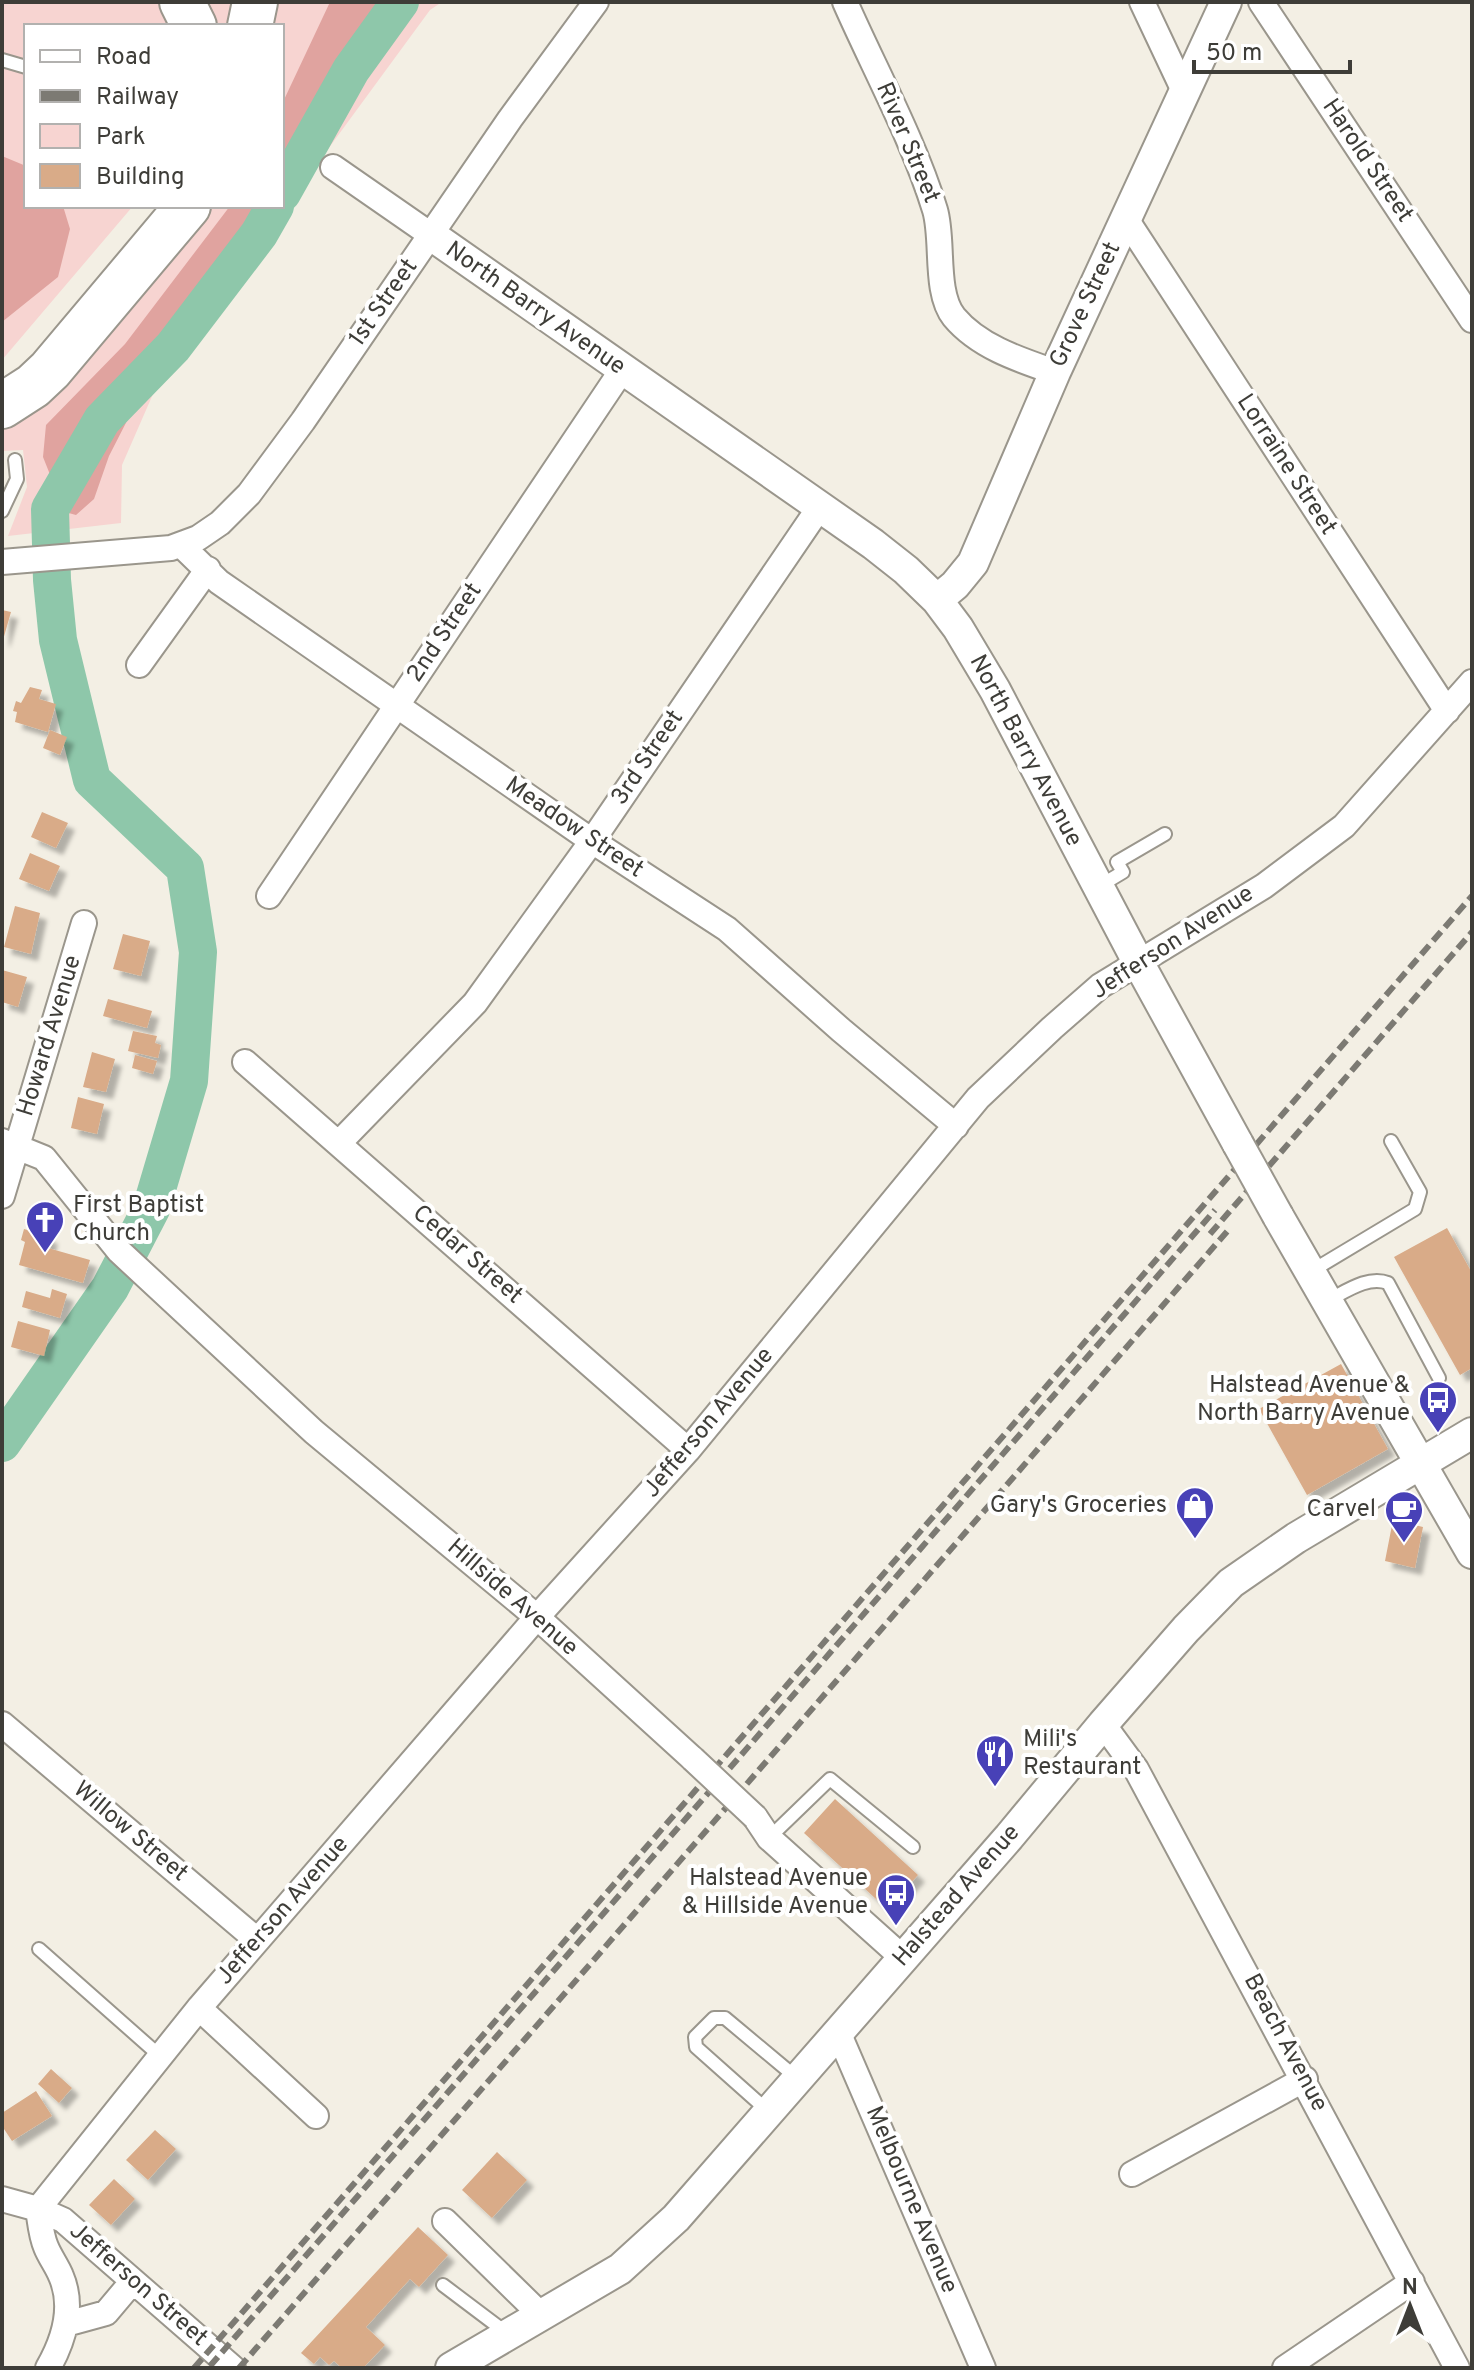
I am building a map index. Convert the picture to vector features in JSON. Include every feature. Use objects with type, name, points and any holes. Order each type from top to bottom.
[{"type":"highway","points":[[182,2],[193,24]]},
{"type":"highway","points":[[250,24],[255,2]]},
{"type":"highway","points":[[2,380],[47,338],[157,208]]},
{"type":"highway","points":[[2,406],[33,386],[50,370],[186,208]]},
{"type":"street","name":"1st Street","points":[[181,545],[220,523],[249,494],[510,119],[596,2]]},
{"type":"street","name":"River Street","points":[[845,2],[936,213],[945,298],[953,316],[980,339],[1020,360],[1055,372]]},
{"type":"street","points":[[1142,2],[1184,91]]},
{"type":"street","name":"Grove Street","points":[[937,600],[955,585],[973,563],[1055,372],[1226,2]]},
{"type":"street","name":"Harold Street","points":[[1261,2],[1472,320]]},
{"type":"street","name":"North Barry Avenue","points":[[333,167],[884,553],[937,600],[958,628],[995,690],[1238,1144],[1472,1553]]},
{"type":"street","name":"Lorraine Street","points":[[1126,219],[1447,711]]},
{"type":"street","name":"2nd Street","points":[[269,896],[622,370]]},
{"type":"street","name":"3rd Street","points":[[339,1143],[475,1003],[592,841],[819,508]]},
{"type":"street","points":[[20,561],[181,545]]},
{"type":"street","name":"Meadow Street","points":[[181,545],[219,582],[592,841],[727,929],[956,1126]]},
{"type":"street","points":[[139,665],[208,569]]},
{"type":"street","name":"Jefferson Avenue","points":[[38,2209],[199,2008],[537,1617],[688,1450],[978,1098],[1100,986],[1264,886],[1344,826],[1472,682]]},
{"type":"street","name":"Howard Avenue","points":[[2,1196],[10,1143],[84,923]]},
{"type":"street","name":"Cedar Street","points":[[245,1062],[688,1450]]},
{"type":"street","name":"Hillside Avenue","points":[[10,1143],[44,1158],[114,1245],[143,1273],[314,1432],[537,1617],[693,1759],[903,1958]]},
{"type":"street","name":"Halstead Avenue","points":[[465,2364],[540,2314],[620,2269],[676,2218],[1186,1629],[1231,1583],[1296,1538],[1472,1433]]},
{"type":"street","name":"Willow Street","points":[[2,1724],[257,1940]]},
{"type":"street","name":"Beach Avenue","points":[[1103,1724],[1136,1769],[1305,2079],[1457,2368]]},
{"type":"street","points":[[199,2008],[316,2116]]},
{"type":"street","name":"Melbourne Avenue","points":[[838,2032],[983,2368]]},
{"type":"street","points":[[1132,2174],[1305,2079]]},
{"type":"street","points":[[2,2199],[38,2209],[45,2245],[62,2278],[67,2306],[66,2324],[48,2368]]},
{"type":"street","name":"Jefferson Street","points":[[38,2209],[63,2220],[233,2368]]},
{"type":"street","points":[[445,2221],[540,2314]]},
{"type":"street","points":[[66,2324],[106,2313],[133,2281]]},
{"type":"street","points":[[1285,2368],[1412,2282]]},
{"type":"lane","points":[[2,60],[24,66]]},
{"type":"lane","points":[[2,511],[17,479],[15,460]]},
{"type":"lane","points":[[1098,887],[1123,872],[1117,862],[1165,834]]},
{"type":"lane","points":[[1310,1272],[1415,1209],[1420,1201],[1420,1192],[1391,1141]]},
{"type":"lane","points":[[1327,1301],[1369,1281],[1388,1283],[1439,1378]]},
{"type":"lane","points":[[762,1827],[830,1779],[913,1847]]},
{"type":"lane","points":[[39,1949],[160,2056]]},
{"type":"lane","points":[[769,2112],[696,2047],[695,2037],[714,2018],[725,2018],[798,2079]]},
{"type":"lane","points":[[443,2285],[508,2334]]},
{"type":"green space","points":[[2,2],[158,2],[168,12],[172,24],[24,24],[24,208],[131,208],[2,360]]},
{"type":"green space","points":[[195,2],[240,2],[234,24],[206,24]]},
{"type":"green space","points":[[269,2],[442,2],[430,10],[160,378],[122,465],[121,523],[8,536],[27,487],[23,450],[2,451],[2,420],[205,208],[284,208],[284,24],[264,24]]},
{"type":"shaded area","points":[[330,2],[417,2],[284,194],[284,100]]},
{"type":"shaded area","points":[[2,156],[24,165],[24,208],[64,208],[70,229],[58,277],[2,322]]},
{"type":"shaded area","points":[[228,208],[275,208],[131,413],[109,456],[94,499],[76,515],[65,512],[43,457],[46,425],[125,344]]},
{"type":"building","points":[[2,610],[11,612],[3,640],[2,640]]},
{"type":"building","points":[[30,687],[42,690],[39,699],[56,704],[48,732],[15,722],[17,712],[13,711],[16,701],[21,703]]},
{"type":"building","points":[[50,730],[67,737],[60,755],[43,748]]},
{"type":"building","points":[[42,812],[68,823],[56,848],[31,837]]},
{"type":"building","points":[[30,853],[60,866],[49,891],[19,879]]},
{"type":"building","points":[[15,906],[40,913],[31,954],[4,947]]},
{"type":"building","points":[[123,934],[150,941],[141,976],[113,969]]},
{"type":"building","points":[[2,970],[27,977],[18,1007],[2,1002]]},
{"type":"building","points":[[108,999],[152,1011],[147,1028],[103,1016]]},
{"type":"building","points":[[133,1031],[157,1036],[155,1043],[161,1045],[158,1058],[128,1051]]},
{"type":"building","points":[[92,1052],[115,1059],[106,1092],[83,1087]]},
{"type":"building","points":[[135,1055],[157,1061],[153,1074],[132,1068]]},
{"type":"building","points":[[78,1097],[104,1104],[97,1134],[71,1128]]},
{"type":"building","points":[[1447,1228],[1472,1273],[1472,1368],[1460,1375],[1394,1257]]},
{"type":"building","name":"First Baptist Church","points":[[24,1229],[51,1237],[48,1248],[90,1260],[83,1283],[19,1265],[25,1242],[21,1240]]},
{"type":"building","points":[[52,1289],[67,1294],[60,1318],[22,1307],[26,1291],[50,1298]]},
{"type":"building","points":[[18,1321],[50,1330],[44,1356],[11,1347]]},
{"type":"building","points":[[1341,1364],[1388,1449],[1307,1495],[1259,1409]]},
{"type":"building","name":"Carvel","points":[[1393,1520],[1423,1527],[1415,1568],[1385,1561]]},
{"type":"building","points":[[835,1799],[918,1875],[887,1909],[804,1833]]},
{"type":"building","points":[[51,2069],[72,2088],[59,2103],[38,2084]]},
{"type":"building","points":[[36,2091],[52,2116],[12,2141],[2,2126],[2,2113]]},
{"type":"building","points":[[155,2130],[176,2149],[148,2180],[126,2160]]},
{"type":"building","points":[[497,2152],[527,2180],[492,2218],[462,2190]]},
{"type":"building","points":[[114,2179],[135,2199],[111,2225],[89,2205]]},
{"type":"building","points":[[418,2227],[448,2255],[419,2287],[410,2279],[366,2327],[385,2345],[363,2368],[342,2368],[334,2361],[329,2365],[320,2357],[314,2364],[301,2353]]},
{"type":"waterway","points":[[284,189],[351,70],[400,2]]},
{"type":"waterway","points":[[2,1443],[110,1288],[151,1209],[189,1081],[198,952],[185,868],[92,780],[58,640],[50,509],[102,420],[173,347],[259,234],[274,208]]},
{"type":"railway","points":[[194,2368],[1472,896]]},
{"type":"railway","points":[[1210,1234],[1472,932]]},
{"type":"railway","points":[[210,2366],[1215,1210]]},
{"type":"railway","points":[[239,2368],[1231,1227]]},
{"type":"place","name":"First Baptist Church","points":[[45,1254]]},
{"type":"place","name":"Halstead Avenue & North Barry Avenue","points":[[1438,1434]]},
{"type":"place","name":"Gary's Groceries","points":[[1195,1540]]},
{"type":"place","name":"Carvel","points":[[1404,1544]]},
{"type":"place","name":"Mili's Restaurant","points":[[995,1788]]},
{"type":"place","name":"Halstead Avenue & Hillside Avenue","points":[[896,1927]]}]
